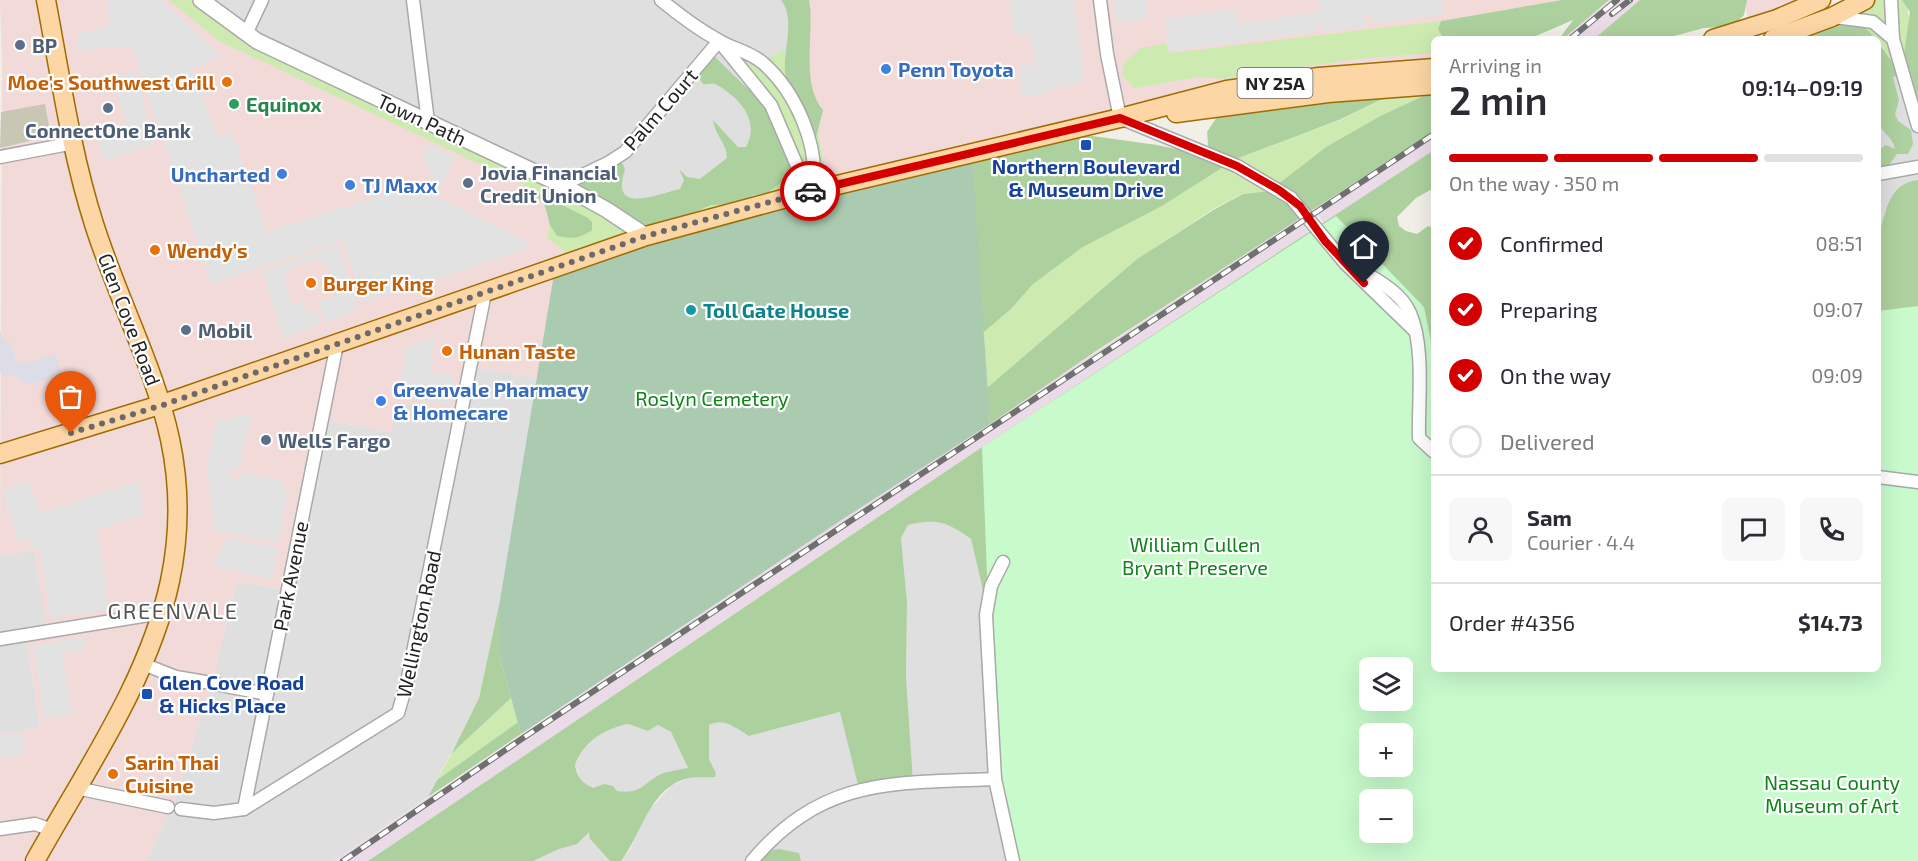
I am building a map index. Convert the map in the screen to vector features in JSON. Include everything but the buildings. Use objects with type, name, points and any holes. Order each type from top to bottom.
[{"type":"main road","name":"Glen Cove Road","points":[[35,861],[143,664],[161,613],[173,567],[178,516],[177,475],[163,405],[94,223],[74,142],[46,0]]},
{"type":"main road","points":[[1724,36],[1759,26],[1821,0]]},
{"type":"main road","points":[[1781,36],[1832,17],[1864,0]]},
{"type":"main road","name":"NY 25A","points":[[0,454],[163,405],[646,236],[812,191],[1120,118],[1227,90],[1319,77],[1431,68]]},
{"type":"main road","name":"NY 25A","points":[[1120,118],[1222,109],[1328,93],[1431,85]]},
{"type":"street","name":"Town Path","points":[[201,0],[246,34],[562,185],[646,236]]},
{"type":"street","points":[[246,34],[261,0]]},
{"type":"street","points":[[413,0],[428,122]]},
{"type":"street","points":[[661,0],[719,41],[763,63],[793,103],[813,152],[816,172],[812,191]]},
{"type":"street","points":[[1100,0],[1107,54],[1120,118],[1237,166],[1267,182],[1300,206],[1345,263],[1414,330],[1418,350],[1419,438],[1431,449]]},
{"type":"street","points":[[1891,0],[1893,39],[1918,126]]},
{"type":"street","points":[[1832,17],[1873,22],[1893,39]]},
{"type":"street","points":[[719,41],[771,105],[801,175],[812,191]]},
{"type":"street","name":"Palm Court","points":[[562,185],[608,163],[625,152],[719,41]]},
{"type":"street","points":[[0,157],[74,142]]},
{"type":"street","points":[[1881,173],[1918,167]]},
{"type":"street","name":"Wellington Road","points":[[181,809],[214,813],[244,809],[387,722],[400,709],[485,293]]},
{"type":"street","name":"Park Avenue","points":[[244,809],[337,344]]},
{"type":"street","points":[[1881,477],[1918,482]]},
{"type":"street","points":[[1003,562],[991,586],[986,615],[994,779],[1013,861]]},
{"type":"street","points":[[0,639],[161,613]]},
{"type":"street","points":[[143,664],[176,677],[267,694]]},
{"type":"street","points":[[752,861],[784,827],[798,817],[822,803],[859,789],[908,783],[994,779]]},
{"type":"street","points":[[76,788],[168,807]]},
{"type":"street","points":[[0,829],[35,824],[52,830]]},
{"type":"shaded area","points":[[0,0],[201,0],[227,21],[607,210],[555,268],[538,378],[463,365],[454,412],[397,402],[391,432],[321,419],[287,590],[237,581],[212,682],[173,804],[146,861],[0,861],[0,735],[40,728],[26,634],[47,630],[34,550],[0,556],[2,69]]},
{"type":"shaded area","points":[[106,0],[162,0],[223,57],[192,68],[217,136],[233,133],[267,232],[431,179],[423,154],[428,144],[455,158],[436,197],[527,241],[529,248],[364,303],[342,240],[211,284],[132,48],[109,46],[79,52],[76,35],[110,25]]},
{"type":"shaded area","points":[[200,0],[796,0],[828,187],[646,236],[269,47]]},
{"type":"shaded area","points":[[796,0],[1562,0],[1441,21],[1441,36],[1431,36],[1431,68],[1319,77],[828,187]]},
{"type":"shaded area","points":[[1009,0],[1074,0],[1084,82],[1047,90],[1048,93],[1022,97],[1018,67],[1034,64],[1031,34],[1014,35]]},
{"type":"shaded area","points":[[1114,0],[1146,0],[1148,18],[1116,22]]},
{"type":"shaded area","points":[[1318,0],[1442,0],[1444,15],[1372,24],[1370,15],[1364,15],[1365,27],[1322,32],[1321,22],[1316,23],[1318,32],[1169,51],[1165,18],[1236,9],[1238,23],[1319,12]]},
{"type":"shaded area","points":[[1609,0],[1640,0],[1598,36],[1567,36]]},
{"type":"shaded area","points":[[1745,0],[1821,0],[1749,29]]},
{"type":"shaded area","points":[[135,70],[155,144],[107,160],[101,154],[95,131],[126,123],[113,77]]},
{"type":"shaded area","points":[[1897,76],[1918,95],[1918,306],[1881,311],[1881,96],[1895,92],[1893,77]]},
{"type":"shaded area","points":[[45,104],[49,126],[46,137],[0,148],[1,112]]},
{"type":"shaded area","points":[[1431,133],[1431,152],[1324,224],[1314,208]]},
{"type":"shaded area","points":[[1299,218],[1309,234],[982,447],[368,861],[334,861],[840,521]]},
{"type":"shaded area","points":[[338,244],[359,308],[325,323],[319,302],[337,296],[328,269],[318,260],[293,267],[285,279],[291,305],[304,301],[308,314],[317,311],[321,324],[283,338],[262,271]]},
{"type":"shaded area","points":[[0,330],[4,342],[10,341],[16,360],[24,364],[55,354],[62,375],[28,385],[10,374],[4,376],[0,371]]},
{"type":"shaded area","points":[[436,337],[429,370],[454,376],[449,406],[397,396],[407,347]]},
{"type":"shaded area","points":[[463,365],[538,378],[500,600],[479,698],[428,797],[334,861],[146,861],[173,804],[212,682],[237,581],[286,590],[321,419],[391,432],[397,402]]},
{"type":"shaded area","points":[[242,414],[251,416],[239,469],[231,468],[230,476],[238,482],[241,472],[284,481],[283,489],[289,491],[278,543],[212,530],[213,519],[207,463],[217,418],[226,421]]},
{"type":"shaded area","points":[[29,481],[40,513],[139,481],[144,514],[97,530],[109,609],[51,618],[39,547],[30,548],[29,540],[18,542],[2,490]]},
{"type":"shaded area","points":[[923,521],[952,524],[971,539],[989,616],[1013,861],[621,861],[631,848],[643,817],[672,785],[692,777],[711,777],[716,773],[709,759],[709,725],[717,721],[725,722],[749,736],[841,712],[859,789],[906,677],[907,602],[901,538],[908,525]]},
{"type":"shaded area","points":[[227,538],[278,548],[271,579],[215,567],[219,550],[224,551]]},
{"type":"shaded area","points":[[34,550],[48,630],[26,634],[40,728],[0,735],[0,556]]},
{"type":"shaded area","points":[[84,637],[86,648],[62,653],[73,714],[45,718],[33,646]]},
{"type":"shaded area","points":[[628,724],[648,731],[658,725],[671,732],[688,768],[648,784],[642,790],[629,793],[617,791],[590,839],[610,861],[508,861],[585,792],[575,765],[582,750],[609,727]]},
{"type":"shaded area","points":[[23,733],[26,754],[0,759],[0,737]]},
{"type":"green space","points":[[169,0],[200,0],[227,21],[562,185],[666,221],[711,205],[739,204],[754,195],[767,194],[776,187],[776,119],[719,41],[763,63],[784,48],[786,76],[816,138],[818,130],[828,187],[575,261],[547,237],[550,225],[557,236],[567,238],[584,236],[558,203],[219,41]]},
{"type":"green space","points":[[781,0],[809,0],[810,72],[816,99],[823,110],[816,138],[813,137],[801,115],[788,85],[785,68],[788,18]]},
{"type":"green space","points":[[1562,0],[1609,0],[1567,36],[1561,36],[1573,20],[1536,36],[1442,36],[1438,29],[1441,21]]},
{"type":"green space","points":[[1640,0],[1747,0],[1744,15],[1736,23],[1724,27],[1704,28],[1674,36],[1598,36]]},
{"type":"green space","points":[[1865,0],[1902,0],[1909,15],[1909,24],[1901,75],[1881,46],[1881,36],[1873,36],[1852,20]]},
{"type":"green space","points":[[1902,0],[1918,0],[1918,97],[1915,98],[1897,76],[1893,77],[1899,100],[1895,114],[1898,121],[1911,130],[1913,144],[1908,154],[1897,154],[1889,165],[1881,167],[1881,149],[1886,145],[1895,149],[1892,141],[1881,127],[1881,46],[1901,74],[1910,12]]},
{"type":"green space","points":[[1832,17],[1862,26],[1873,36],[1784,36]]},
{"type":"green space","points":[[1441,21],[1438,24],[1443,36],[1431,36],[1431,53],[1357,59],[1223,79],[1198,77],[1134,88],[1122,75],[1125,61],[1139,51],[1138,49],[1166,43],[1169,53]]},
{"type":"green space","points":[[706,54],[714,56],[747,88],[756,91],[760,103],[770,111],[791,157],[791,168],[786,178],[767,194],[754,195],[739,204],[711,205],[649,232],[582,190],[579,178],[616,160],[623,164],[625,170],[622,184],[624,193],[630,198],[639,199],[680,189],[684,180],[679,169],[687,177],[700,179],[727,158],[713,120],[738,147],[746,147],[751,128],[745,110],[725,90],[715,84],[703,84],[695,73]]},
{"type":"green space","points":[[1403,89],[1431,91],[1326,147],[1269,191],[1242,194],[1215,208],[1137,259],[987,388],[984,332],[1011,309],[1032,284],[1083,247],[1162,206],[1236,159],[1338,121]]},
{"type":"green space","points":[[1403,89],[1339,120],[1236,159],[1162,206],[1083,247],[1033,284],[1011,309],[984,332],[978,301],[972,152],[1064,132],[1157,145],[1209,156],[1207,132],[1222,109]]},
{"type":"green space","points":[[1431,92],[1431,133],[1096,351],[990,424],[987,388],[1137,259],[1215,209],[1243,194],[1269,191],[1326,147],[1382,115]]},
{"type":"green space","name":"Roslyn Cemetery","points":[[972,152],[990,424],[521,734],[500,658],[500,600],[555,268]]},
{"type":"green space","name":"William Cullen Bryant Preserve","points":[[1431,152],[1431,190],[1416,198],[1397,217],[1399,226],[1406,231],[1417,234],[1428,226],[1431,227],[1431,420],[1368,657],[1359,657],[1359,711],[1370,711],[1370,723],[1359,723],[1359,777],[1370,777],[1370,789],[1359,789],[1359,843],[1409,843],[1419,858],[1009,861],[989,616],[971,539],[948,525],[926,522],[908,525],[901,538],[907,602],[906,677],[913,782],[859,789],[840,712],[749,736],[725,723],[714,723],[709,725],[709,759],[716,773],[715,777],[682,780],[661,794],[621,861],[610,861],[590,839],[589,832],[577,844],[559,849],[533,861],[368,861],[982,447]],"holes":[[[628,724],[648,731],[658,725],[671,732],[688,768],[664,773],[638,789],[626,792],[617,791],[613,786],[604,784],[593,788],[586,784],[577,773],[575,765],[584,749],[596,737],[612,729]]]},
{"type":"green space","points":[[1918,180],[1918,414],[1881,463],[1881,226],[1894,193],[1908,183]]},
{"type":"green space","points":[[532,190],[588,218],[592,222],[592,230],[575,238],[557,236],[550,225],[545,206]]},
{"type":"green space","name":"William Cullen Bryant Preserve","points":[[1336,216],[1424,307],[1431,341],[1431,672],[1881,672],[1881,311],[1918,306],[1918,861],[1013,861],[995,780],[982,447]]},
{"type":"green space","points":[[500,600],[500,658],[511,698],[451,754],[479,698]]},
{"type":"green space","points":[[511,698],[518,722],[437,780],[451,754]]},
{"type":"green space","points":[[518,722],[521,734],[428,797],[437,780]]},
{"type":"green space","points":[[779,849],[799,853],[801,861],[760,861],[769,850]]},
{"type":"railway","points":[[1574,36],[1617,0]]},
{"type":"railway","points":[[1612,14],[1630,0]]},
{"type":"railway","points":[[343,861],[523,738],[1431,136]]},
{"type":"way so far","points":[[71,433],[163,405],[646,236],[810,191]]},
{"type":"place","name":"BP","points":[[20,45]]},
{"type":"place","name":"Penn Toyota","points":[[886,69]]},
{"type":"place","name":"Moe's Southwest Grill","points":[[227,82]]},
{"type":"place","name":"Equinox","points":[[234,104]]},
{"type":"place","name":"ConnectOne Bank","points":[[108,108]]},
{"type":"place","name":"Northern Boulevard & Museum Drive","points":[[1086,145]]},
{"type":"place","name":"Uncharted","points":[[282,174]]},
{"type":"place","name":"Jovia Financial Credit Union","points":[[468,183]]},
{"type":"place","name":"TJ Maxx","points":[[350,185]]},
{"type":"place","name":"Wendy's","points":[[155,250]]},
{"type":"place","name":"Burger King","points":[[311,283]]},
{"type":"place","name":"Toll Gate House","points":[[691,310]]},
{"type":"place","name":"Mobil","points":[[186,330]]},
{"type":"place","name":"Hunan Taste","points":[[447,351]]},
{"type":"place","name":"Greenvale Pharmacy & Homecare","points":[[381,401]]},
{"type":"place","name":"Wells Fargo","points":[[266,440]]},
{"type":"place","name":"Glen Cove Road & Hicks Place","points":[[147,694]]},
{"type":"place","name":"Sarin Thai Cuisine","points":[[113,774]]},
{"type":"district","name":"GREENVALE","points":[[173,610]]},
{"type":"route","points":[[810,191],[1120,118],[1237,166],[1291,198],[1300,206],[1325,241],[1364,283]]},
{"type":"park label","name":"Nassau County Museum of Art","points":[[1832,794]]}]
